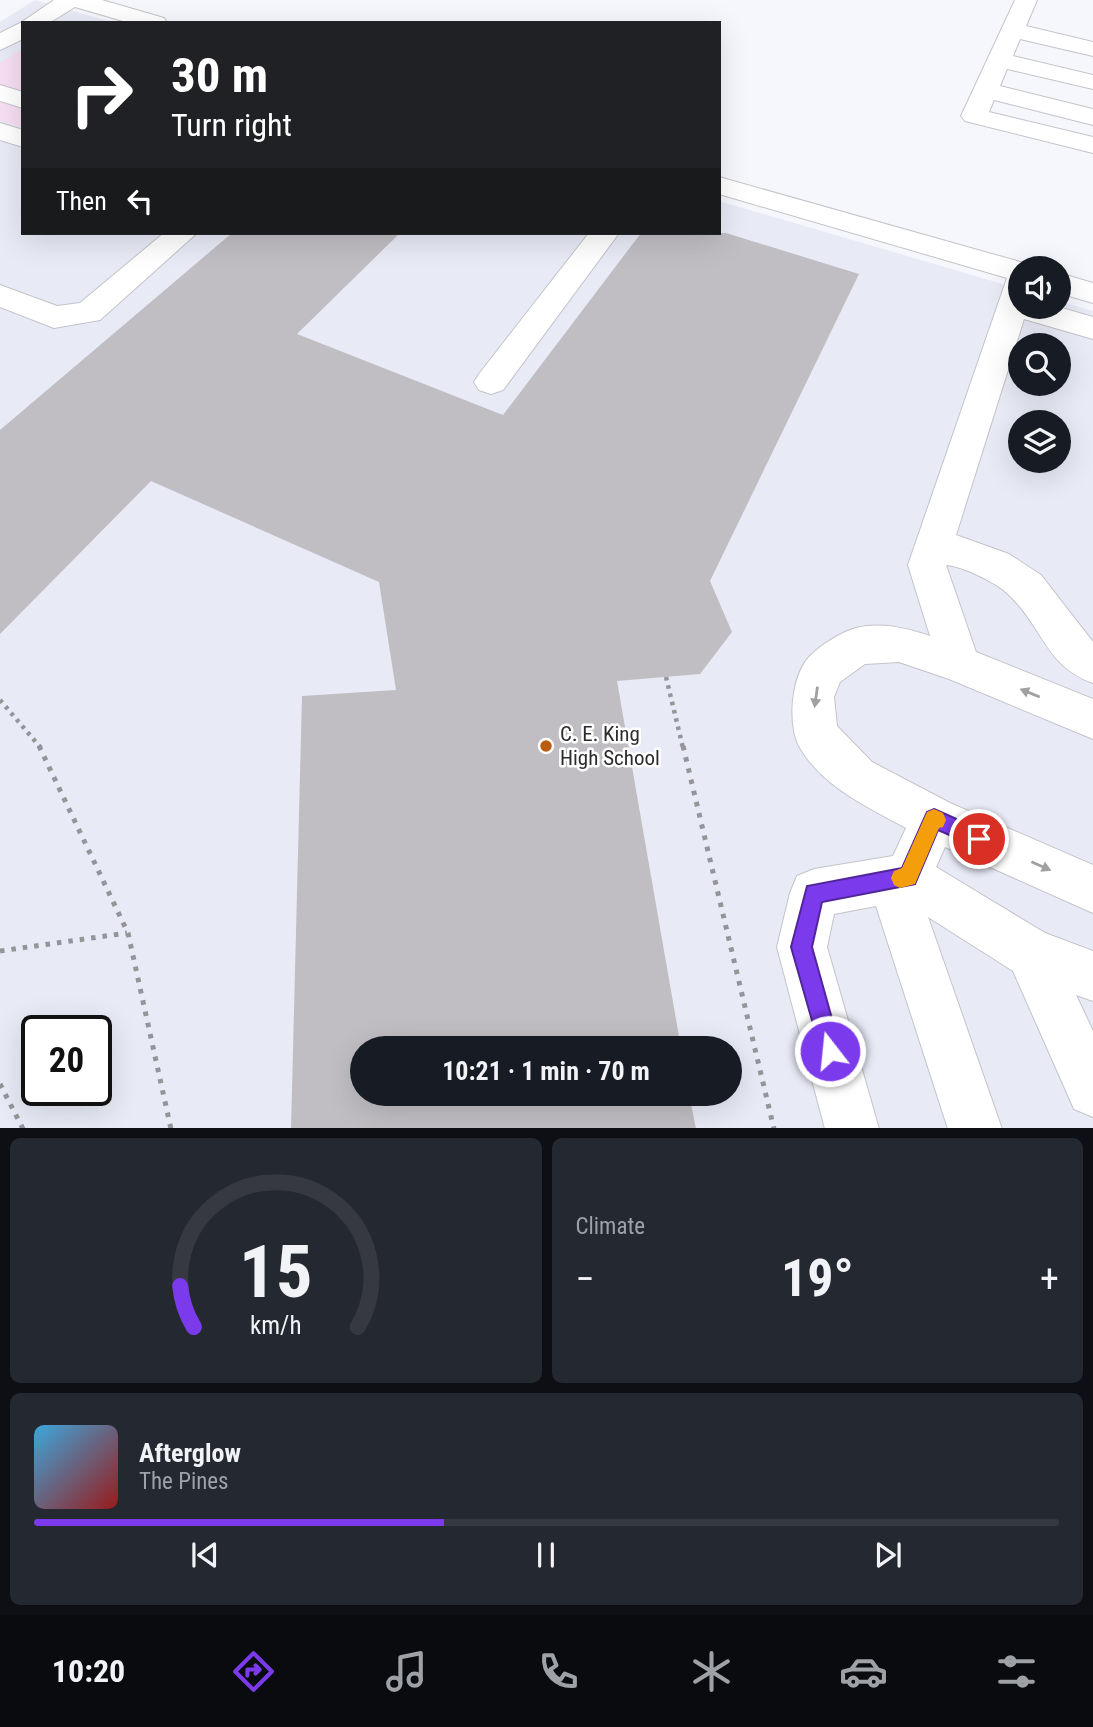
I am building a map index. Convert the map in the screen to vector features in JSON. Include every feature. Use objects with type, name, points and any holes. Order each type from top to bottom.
[{"type":"lane","points":[[36,21],[70,0]]},
{"type":"lane","points":[[77,0],[149,21]]},
{"type":"lane","points":[[1026,0],[974,116],[1093,145]]},
{"type":"lane","points":[[0,43],[21,30]]},
{"type":"lane","points":[[1012,30],[1093,49]]},
{"type":"lane","points":[[0,52],[21,58]]},
{"type":"lane","points":[[999,60],[1093,82]]},
{"type":"lane","points":[[986,90],[1093,117]]},
{"type":"lane","points":[[0,93],[21,99]]},
{"type":"lane","points":[[0,131],[21,138]]},
{"type":"lane","points":[[721,187],[1008,283]]},
{"type":"lane","points":[[0,295],[54,317],[89,313],[180,235]]},
{"type":"lane","points":[[491,382],[602,235]]},
{"type":"lane","points":[[1071,287],[1093,293]]},
{"type":"lane","points":[[1071,316],[1093,328]]},
{"type":"lane","points":[[959,664],[928,565],[1008,317]]},
{"type":"lane","points":[[934,543],[1004,571],[1026,584],[1051,615],[1065,643],[1093,665]]},
{"type":"lane","points":[[1093,719],[959,664],[899,644],[857,646],[823,670],[813,697],[816,735],[856,777],[934,819],[1093,889]]},
{"type":"lane","points":[[934,819],[900,878],[975,1128]]},
{"type":"lane","points":[[852,1128],[802,947],[814,893],[900,878],[1031,953],[1093,976]]},
{"type":"lane","points":[[1031,953],[1093,1090]]},
{"type":"path","points":[[666,677],[774,1128]]},
{"type":"path","points":[[0,700],[43,751],[128,933],[171,1128]]},
{"type":"path","points":[[1,953],[128,933]]},
{"type":"path","points":[[0,1084],[22,1128]]},
{"type":"shaded area","name":"C. E. King High School","points":[[35,0],[108,21],[21,21],[21,235],[721,235],[721,202],[1008,285],[1008,319],[1071,319],[1071,305],[1093,311],[1093,1128],[0,1128],[0,22]]},
{"type":"shaded area","points":[[21,50],[21,127],[0,120],[0,63]]},
{"type":"building","points":[[726,233],[859,274],[710,581],[732,632],[700,674],[617,681],[679,1036],[350,1036],[350,1106],[691,1106],[696,1128],[291,1128],[302,696],[396,690],[379,582],[151,481],[0,634],[0,430],[230,235],[398,235],[297,334],[503,415],[639,235]]},
{"type":"slow traffic","points":[[900,878],[908,877],[934,819],[937,820]]},
{"type":"place","name":"C. E. King High School","points":[[546,746]]},
{"type":"route","points":[[830,1051],[802,947],[814,893],[908,877],[934,819],[979,839]]}]
